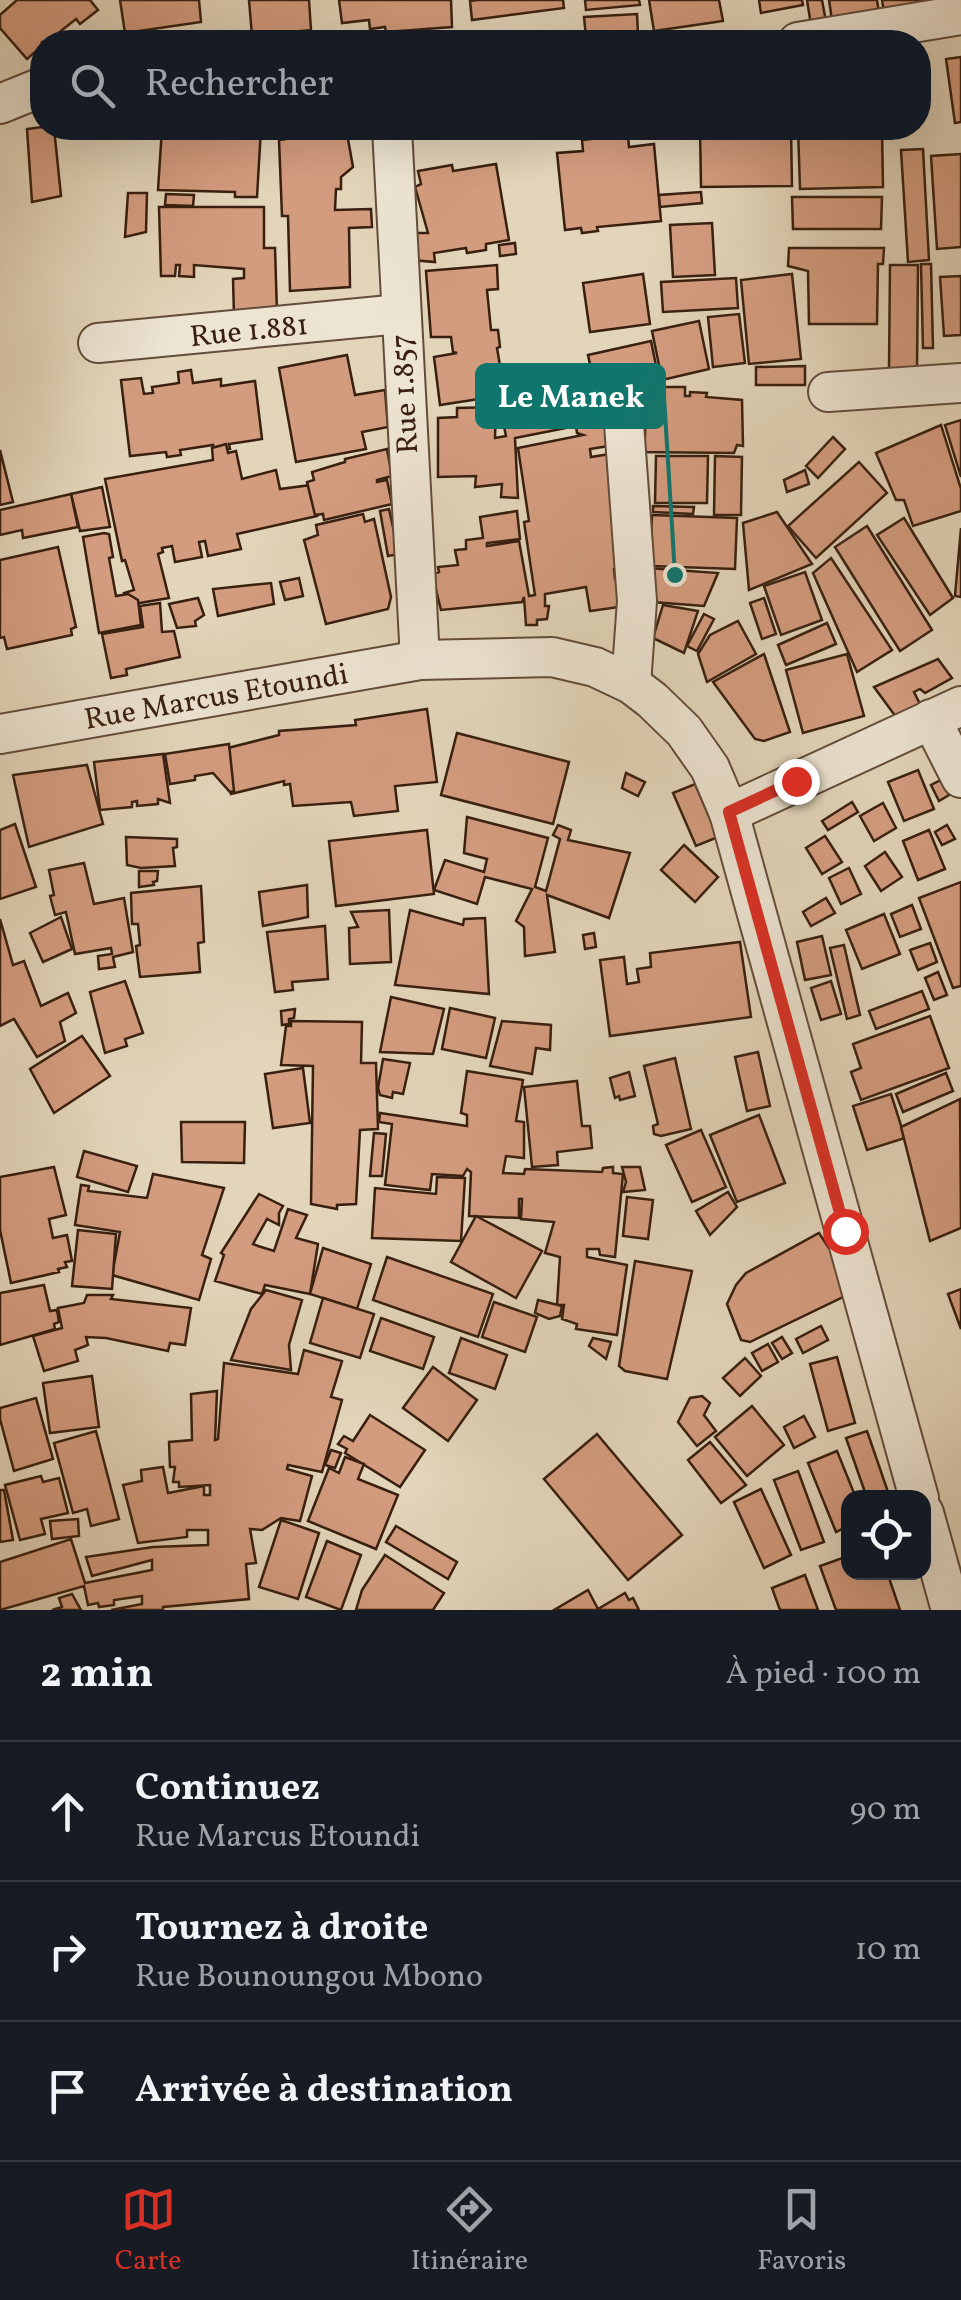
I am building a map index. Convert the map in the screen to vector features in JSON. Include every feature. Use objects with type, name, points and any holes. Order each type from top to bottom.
[{"type":"street","points":[[870,30],[961,15]]},
{"type":"street","points":[[0,104],[30,92]]},
{"type":"street","name":"Rue 1.857","points":[[393,140],[420,660]]},
{"type":"street","name":"Rue 1.881","points":[[98,343],[400,314]]},
{"type":"street","points":[[828,392],[961,383]]},
{"type":"street","points":[[622,397],[637,601],[631,684]]},
{"type":"street","name":"Rue Marcus Etoundi","points":[[0,734],[420,660],[552,656],[595,667],[631,684],[684,731],[710,768],[729,812],[917,1490]]},
{"type":"street","points":[[729,812],[946,712],[961,778]]},
{"type":"street","points":[[931,1539],[950,1610]]},
{"type":"building","points":[[17,0],[90,0],[98,10],[80,24],[76,19],[62,30],[30,30],[27,59],[0,28],[0,15]]},
{"type":"building","points":[[120,0],[199,0],[201,22],[125,30]]},
{"type":"building","points":[[249,0],[309,0],[311,30],[252,30]]},
{"type":"building","points":[[339,0],[451,0],[452,27],[386,30],[370,29],[369,20],[342,23]]},
{"type":"building","points":[[563,0],[564,8],[472,20],[470,1]]},
{"type":"building","points":[[585,0],[639,0],[640,5],[586,10]]},
{"type":"building","points":[[649,0],[719,0],[723,21],[654,30]]},
{"type":"building","points":[[759,0],[802,0],[803,5],[761,13]]},
{"type":"building","points":[[807,0],[822,0],[826,22],[811,25]]},
{"type":"building","points":[[829,0],[877,0],[880,20],[833,27]]},
{"type":"building","points":[[882,0],[928,0],[930,16],[886,22]]},
{"type":"building","points":[[637,14],[638,30],[585,30],[584,17]]},
{"type":"building","points":[[961,57],[961,122],[955,123],[946,59]]},
{"type":"building","points":[[27,129],[30,140],[55,140],[61,196],[32,202]]},
{"type":"building","points":[[161,140],[260,140],[257,197],[235,197],[235,192],[158,190]]},
{"type":"building","points":[[279,140],[348,140],[353,167],[341,177],[335,210],[371,209],[372,227],[349,228],[350,287],[290,291],[288,216],[282,216]]},
{"type":"building","points":[[582,140],[628,140],[629,147],[654,144],[661,221],[597,227],[598,231],[582,233],[581,228],[565,230],[557,153],[583,151]]},
{"type":"building","points":[[700,140],[791,140],[792,186],[701,187]]},
{"type":"building","points":[[798,140],[882,140],[883,187],[800,189]]},
{"type":"building","points":[[923,149],[929,260],[908,262],[901,150]]},
{"type":"building","points":[[961,154],[961,247],[937,249],[931,156]]},
{"type":"building","points":[[496,164],[509,240],[486,244],[486,250],[467,253],[466,248],[434,253],[435,262],[412,260],[413,233],[428,233],[415,187],[421,184],[418,171],[452,165],[453,171]]},
{"type":"building","points":[[701,192],[702,203],[660,207],[659,195]]},
{"type":"building","points":[[128,193],[147,193],[146,232],[125,237]]},
{"type":"building","points":[[166,194],[194,195],[193,206],[165,205]]},
{"type":"building","points":[[792,197],[882,197],[881,229],[793,229]]},
{"type":"building","points":[[159,207],[264,207],[264,248],[275,248],[277,313],[234,315],[233,279],[244,278],[244,269],[194,265],[194,277],[179,276],[180,265],[176,265],[175,276],[161,276]]},
{"type":"building","points":[[712,223],[715,275],[673,277],[670,225]]},
{"type":"building","points":[[515,243],[516,254],[500,256],[499,245]]},
{"type":"building","points":[[789,248],[884,248],[883,264],[878,264],[877,324],[809,324],[808,271],[788,266]]},
{"type":"building","points":[[921,264],[931,264],[933,348],[923,348]]},
{"type":"building","points":[[497,265],[498,289],[487,290],[491,330],[498,330],[505,395],[440,405],[434,357],[457,353],[453,352],[451,337],[431,337],[426,271]]},
{"type":"building","points":[[890,265],[918,265],[917,370],[889,370]]},
{"type":"building","points":[[643,274],[650,324],[590,332],[583,283]]},
{"type":"building","points":[[792,274],[801,359],[749,364],[741,280]]},
{"type":"building","points":[[961,276],[961,335],[944,336],[940,277]]},
{"type":"building","points":[[736,278],[738,308],[663,312],[661,282]]},
{"type":"building","points":[[739,314],[745,363],[713,367],[708,317]]},
{"type":"building","points":[[699,321],[709,369],[662,380],[652,331]]},
{"type":"building","points":[[651,341],[659,380],[607,391],[603,376],[593,378],[588,355]]},
{"type":"building","points":[[347,355],[355,395],[385,390],[388,427],[362,432],[366,449],[296,462],[279,368]]},
{"type":"building","points":[[805,366],[805,385],[756,385],[756,367]]},
{"type":"building","points":[[191,370],[193,383],[221,379],[221,386],[255,381],[262,439],[229,444],[230,449],[214,451],[213,445],[180,450],[181,455],[167,457],[166,452],[130,456],[121,380],[141,378],[144,394],[153,393],[152,387],[179,383],[178,372]]},
{"type":"building","points":[[602,377],[616,417],[604,421],[609,446],[590,449],[591,457],[622,452],[625,567],[614,569],[615,579],[624,577],[626,606],[590,611],[586,587],[545,594],[545,606],[549,606],[547,619],[537,620],[537,625],[526,625],[524,597],[522,602],[441,610],[432,574],[439,572],[438,567],[458,565],[455,550],[466,549],[466,540],[483,538],[480,517],[517,511],[520,539],[487,546],[519,541],[529,596],[535,595],[518,448],[583,435],[577,433],[576,426],[515,438],[518,498],[501,497],[502,484],[475,487],[476,476],[438,477],[438,418],[457,417],[457,408],[496,407],[495,438],[506,436],[499,403],[502,398]]},
{"type":"building","points":[[646,387],[685,387],[685,396],[690,396],[690,392],[707,393],[706,397],[742,400],[743,446],[737,445],[734,453],[639,452],[638,437],[645,437]]},
{"type":"building","points":[[961,420],[961,477],[945,425]]},
{"type":"building","points":[[941,425],[961,489],[961,511],[913,526],[904,500],[896,500],[876,453]]},
{"type":"building","points":[[833,437],[845,449],[818,478],[806,466]]},
{"type":"building","points":[[226,444],[228,453],[236,451],[242,479],[276,470],[280,489],[311,485],[317,516],[237,534],[241,549],[208,556],[205,541],[199,542],[202,557],[175,562],[172,546],[162,548],[163,552],[158,554],[169,598],[128,605],[124,593],[134,590],[125,560],[122,561],[105,479],[213,460],[212,448]]},
{"type":"building","points":[[387,449],[392,476],[377,482],[387,480],[392,504],[324,520],[323,514],[315,515],[307,482],[314,480],[312,472]]},
{"type":"building","points":[[0,450],[13,502],[0,505]]},
{"type":"building","points":[[656,456],[708,456],[707,503],[655,503]]},
{"type":"building","points":[[715,456],[742,457],[741,515],[714,515]]},
{"type":"building","points":[[859,462],[887,493],[816,558],[788,526]]},
{"type":"building","points":[[805,470],[809,484],[787,492],[784,480]]},
{"type":"building","points":[[102,487],[110,527],[80,531],[71,494]]},
{"type":"building","points":[[71,494],[78,527],[23,538],[22,530],[0,535],[0,510]]},
{"type":"building","points":[[653,506],[694,507],[693,514],[653,512]]},
{"type":"building","points":[[389,509],[399,554],[388,556],[380,511]]},
{"type":"building","points":[[777,512],[812,564],[749,590],[743,523]]},
{"type":"building","points":[[363,514],[365,522],[374,519],[391,597],[388,609],[326,624],[304,540],[318,535],[316,525]]},
{"type":"building","points":[[652,515],[737,518],[735,569],[650,566]]},
{"type":"building","points":[[904,518],[953,598],[930,615],[877,535]]},
{"type":"building","points":[[867,526],[932,630],[900,651],[835,547]]},
{"type":"building","points":[[961,528],[961,597],[955,596]]},
{"type":"building","points":[[109,534],[116,596],[128,594],[138,600],[141,625],[99,633],[83,537]]},
{"type":"building","points":[[58,547],[76,627],[71,629],[72,635],[7,649],[4,637],[0,638],[0,560]]},
{"type":"building","points":[[831,558],[892,650],[857,672],[813,573]]},
{"type":"building","points":[[648,568],[718,573],[704,606],[652,602]]},
{"type":"building","points":[[805,572],[822,620],[781,635],[764,586]]},
{"type":"building","points":[[299,578],[303,596],[285,600],[280,582]]},
{"type":"building","points":[[271,583],[274,604],[218,616],[213,589]]},
{"type":"building","points":[[198,598],[204,615],[195,621],[196,626],[177,628],[169,604]]},
{"type":"building","points":[[764,598],[776,634],[762,639],[750,603]]},
{"type":"building","points":[[160,603],[162,632],[174,631],[180,657],[126,669],[127,675],[111,678],[102,634],[143,627],[140,606]]},
{"type":"building","points":[[663,605],[698,611],[684,653],[653,638]]},
{"type":"building","points":[[704,614],[714,619],[697,651],[687,646]]},
{"type":"building","points":[[738,621],[756,654],[707,682],[698,654],[710,635]]},
{"type":"building","points":[[827,623],[836,644],[786,665],[778,645]]},
{"type":"building","points":[[764,654],[790,732],[764,741],[755,739],[713,682]]},
{"type":"building","points":[[847,654],[864,716],[803,733],[786,670]]},
{"type":"building","points":[[938,659],[952,678],[925,693],[920,689],[914,692],[920,704],[896,717],[874,687]]},
{"type":"building","points":[[427,709],[437,782],[395,786],[398,811],[354,816],[351,802],[293,806],[290,784],[284,785],[284,781],[231,794],[220,750],[279,735],[279,731],[356,725],[355,720]]},
{"type":"building","points":[[457,733],[569,762],[553,824],[441,795]]},
{"type":"building","points":[[229,744],[234,791],[230,792],[213,773],[170,784],[165,754]]},
{"type":"building","points":[[163,754],[170,803],[158,799],[158,804],[137,806],[137,801],[132,802],[132,807],[100,810],[94,762]]},
{"type":"building","points":[[87,765],[103,824],[29,847],[13,775]]},
{"type":"building","points":[[918,770],[934,809],[904,821],[888,782]]},
{"type":"building","points":[[626,773],[645,782],[638,796],[622,788]]},
{"type":"building","points":[[941,780],[949,795],[939,801],[931,785]]},
{"type":"building","points":[[695,784],[718,837],[696,846],[673,793]]},
{"type":"building","points":[[852,802],[858,812],[828,830],[822,821]]},
{"type":"building","points":[[883,803],[896,828],[874,841],[860,816]]},
{"type":"building","points":[[467,817],[548,838],[535,887],[546,891],[560,839],[553,835],[558,825],[571,830],[568,840],[630,853],[609,918],[547,895],[555,952],[525,956],[524,927],[516,921],[532,889],[485,877],[477,904],[434,890],[445,860],[484,872],[487,859],[464,853]]},
{"type":"building","points":[[15,824],[36,887],[0,899],[0,830]]},
{"type":"building","points":[[947,825],[955,839],[942,845],[935,832]]},
{"type":"building","points":[[427,830],[434,894],[336,906],[329,841]]},
{"type":"building","points":[[929,830],[945,869],[918,880],[903,841]]},
{"type":"building","points":[[825,836],[842,862],[822,874],[806,848]]},
{"type":"building","points":[[126,837],[177,839],[177,847],[173,848],[175,866],[127,865]]},
{"type":"building","points":[[684,845],[718,877],[695,902],[661,870]]},
{"type":"building","points":[[885,852],[902,877],[881,891],[865,866]]},
{"type":"building","points":[[84,863],[94,904],[124,898],[133,952],[113,957],[115,967],[99,969],[98,956],[112,954],[111,948],[75,954],[66,912],[55,915],[49,870]]},
{"type":"building","points":[[849,868],[861,894],[841,904],[829,878]]},
{"type":"building","points":[[139,871],[158,871],[157,881],[139,887]]},
{"type":"building","points":[[961,882],[961,986],[953,988],[919,898]]},
{"type":"building","points":[[307,885],[308,917],[263,926],[259,892]]},
{"type":"building","points":[[201,886],[204,942],[198,943],[200,972],[140,977],[138,924],[132,924],[131,893]]},
{"type":"building","points":[[826,898],[835,913],[811,926],[803,912]]},
{"type":"building","points":[[912,905],[921,929],[900,937],[891,914]]},
{"type":"building","points":[[389,910],[391,962],[350,964],[349,928],[358,927],[351,912]]},
{"type":"building","points":[[410,910],[463,925],[464,919],[485,918],[489,994],[395,985]]},
{"type":"building","points":[[884,914],[900,954],[862,969],[846,930]]},
{"type":"building","points":[[61,917],[72,949],[43,962],[30,933]]},
{"type":"building","points":[[0,919],[13,965],[24,961],[41,1006],[68,993],[76,1013],[60,1022],[65,1041],[37,1057],[14,1019],[0,1026]]},
{"type":"building","points":[[325,926],[328,979],[292,982],[293,990],[275,992],[267,932]]},
{"type":"building","points":[[594,933],[596,947],[585,949],[583,935]]},
{"type":"building","points":[[822,936],[831,975],[805,980],[797,942]]},
{"type":"building","points":[[740,942],[751,1017],[610,1036],[600,960],[624,957],[627,984],[639,982],[637,969],[651,967],[650,953]]},
{"type":"building","points":[[930,943],[937,962],[918,970],[910,950]]},
{"type":"building","points":[[844,945],[860,1015],[847,1019],[830,948]]},
{"type":"building","points":[[938,972],[947,995],[934,1000],[925,978]]},
{"type":"building","points":[[125,981],[143,1033],[125,1039],[127,1046],[105,1053],[90,992]]},
{"type":"building","points":[[831,981],[841,1014],[821,1020],[811,988]]},
{"type":"building","points":[[922,991],[929,1009],[876,1029],[869,1011]]},
{"type":"building","points":[[391,997],[444,1009],[433,1054],[380,1052]]},
{"type":"building","points":[[450,1008],[495,1018],[486,1058],[442,1049]]},
{"type":"building","points":[[295,1009],[294,1018],[282,1025],[281,1011]]},
{"type":"building","points":[[930,1016],[949,1068],[861,1100],[851,1072],[861,1068],[853,1044]]},
{"type":"building","points":[[291,1021],[362,1022],[361,1063],[376,1063],[378,1129],[360,1130],[356,1204],[337,1205],[337,1209],[311,1204],[313,1066],[281,1065],[286,1026],[291,1026]]},
{"type":"building","points":[[502,1021],[551,1025],[550,1050],[536,1048],[532,1074],[490,1066]]},
{"type":"building","points":[[82,1036],[110,1076],[54,1113],[30,1069]]},
{"type":"building","points":[[758,1052],[770,1106],[747,1111],[735,1057]]},
{"type":"building","points":[[675,1058],[691,1129],[661,1136],[654,1134],[653,1126],[658,1124],[644,1066]]},
{"type":"building","points":[[383,1059],[410,1063],[403,1094],[393,1092],[392,1098],[380,1095]]},
{"type":"building","points":[[303,1068],[310,1123],[273,1128],[265,1074]]},
{"type":"building","points":[[467,1071],[523,1080],[516,1121],[524,1122],[524,1158],[506,1156],[503,1173],[524,1174],[525,1169],[602,1172],[603,1168],[613,1167],[613,1173],[623,1174],[615,1257],[600,1255],[599,1249],[587,1249],[587,1257],[627,1265],[617,1335],[576,1329],[577,1324],[562,1319],[564,1305],[557,1305],[560,1257],[545,1253],[554,1222],[521,1219],[522,1199],[519,1218],[469,1216],[471,1172],[467,1169],[463,1176],[432,1174],[430,1190],[385,1185],[392,1124],[379,1122],[380,1113],[467,1126],[467,1115],[461,1113]]},
{"type":"building","points":[[629,1072],[635,1096],[615,1098],[610,1078]]},
{"type":"building","points":[[946,1073],[953,1091],[903,1112],[896,1094]]},
{"type":"building","points":[[577,1081],[582,1126],[590,1126],[592,1148],[557,1152],[558,1165],[532,1167],[524,1087]]},
{"type":"building","points":[[891,1094],[905,1138],[867,1150],[853,1106]]},
{"type":"building","points":[[960,1099],[961,1228],[930,1241],[901,1127]]},
{"type":"building","points":[[759,1115],[785,1183],[737,1202],[710,1135]]},
{"type":"building","points":[[181,1122],[245,1122],[244,1163],[182,1162]]},
{"type":"building","points":[[701,1130],[726,1187],[692,1202],[666,1145]]},
{"type":"building","points":[[374,1133],[386,1134],[382,1176],[370,1176]]},
{"type":"building","points":[[84,1151],[137,1166],[128,1192],[77,1177]]},
{"type":"building","points":[[54,1167],[66,1215],[49,1219],[53,1238],[67,1235],[72,1261],[65,1262],[67,1267],[58,1269],[59,1272],[11,1283],[0,1230],[0,1177]]},
{"type":"building","points":[[622,1167],[640,1167],[645,1190],[623,1192],[626,1182]]},
{"type":"building","points":[[153,1174],[224,1188],[202,1255],[211,1259],[199,1300],[112,1275],[120,1232],[75,1225],[81,1185],[89,1186],[88,1191],[147,1198]]},
{"type":"building","points":[[437,1177],[465,1178],[461,1241],[372,1238],[375,1188],[436,1194]]},
{"type":"building","points":[[728,1192],[737,1207],[710,1235],[696,1211]]},
{"type":"building","points":[[259,1194],[283,1206],[279,1225],[267,1219],[253,1244],[274,1251],[288,1209],[307,1215],[296,1238],[318,1244],[310,1294],[265,1285],[262,1294],[215,1281],[224,1255],[221,1253]]},
{"type":"building","points":[[627,1197],[653,1200],[648,1239],[623,1236]]},
{"type":"building","points":[[476,1216],[542,1251],[516,1298],[451,1262]]},
{"type":"building","points":[[78,1230],[116,1234],[112,1289],[72,1286]]},
{"type":"building","points":[[819,1233],[838,1262],[845,1296],[750,1342],[741,1340],[727,1304],[736,1285],[746,1273]]},
{"type":"building","points":[[323,1248],[371,1264],[357,1309],[310,1294]]},
{"type":"building","points":[[387,1257],[493,1294],[478,1337],[373,1300]]},
{"type":"building","points":[[635,1261],[692,1271],[667,1379],[625,1371],[619,1366]]},
{"type":"building","points":[[44,1285],[50,1311],[57,1310],[59,1322],[54,1324],[55,1329],[0,1345],[0,1293]]},
{"type":"building","points":[[961,1289],[961,1329],[948,1294]]},
{"type":"building","points":[[266,1290],[302,1300],[289,1345],[291,1370],[231,1360],[251,1309]]},
{"type":"building","points":[[87,1295],[113,1295],[111,1299],[191,1308],[185,1345],[170,1343],[168,1351],[86,1337],[88,1345],[75,1350],[78,1361],[44,1371],[33,1336],[62,1328],[58,1308],[84,1303]]},
{"type":"building","points":[[323,1298],[374,1314],[360,1358],[310,1343]]},
{"type":"building","points":[[538,1300],[562,1306],[560,1316],[549,1319],[535,1313]]},
{"type":"building","points":[[494,1302],[537,1317],[525,1352],[482,1337]]},
{"type":"building","points":[[381,1318],[434,1337],[423,1369],[370,1351]]},
{"type":"building","points":[[821,1326],[828,1340],[803,1353],[796,1339]]},
{"type":"building","points":[[782,1337],[792,1353],[782,1359],[772,1343]]},
{"type":"building","points":[[461,1338],[507,1355],[495,1389],[449,1373]]},
{"type":"building","points":[[593,1338],[611,1342],[606,1359],[589,1346]]},
{"type":"building","points":[[768,1344],[778,1362],[762,1371],[752,1353]]},
{"type":"building","points":[[304,1350],[342,1361],[331,1397],[342,1400],[322,1472],[288,1465],[287,1469],[312,1476],[300,1521],[281,1518],[262,1530],[250,1529],[256,1563],[246,1564],[249,1599],[163,1610],[111,1610],[142,1604],[142,1596],[114,1600],[114,1605],[99,1607],[98,1603],[88,1605],[84,1586],[0,1610],[0,1562],[71,1539],[85,1583],[152,1570],[152,1560],[92,1576],[86,1557],[153,1547],[208,1545],[208,1530],[187,1530],[187,1537],[138,1543],[123,1485],[142,1481],[141,1470],[163,1467],[168,1493],[204,1486],[204,1495],[210,1495],[210,1485],[179,1487],[179,1482],[173,1482],[175,1467],[170,1467],[169,1442],[192,1440],[191,1394],[217,1391],[215,1440],[218,1439],[224,1363],[298,1374]]},
{"type":"building","points":[[837,1357],[855,1423],[828,1431],[810,1364]]},
{"type":"building","points":[[745,1358],[761,1376],[740,1396],[723,1378]]},
{"type":"building","points":[[433,1367],[477,1400],[448,1441],[403,1408]]},
{"type":"building","points":[[92,1376],[99,1427],[50,1433],[43,1383]]},
{"type":"building","points":[[702,1396],[710,1403],[704,1415],[716,1431],[697,1446],[678,1422],[690,1398]]},
{"type":"building","points":[[36,1398],[53,1459],[14,1471],[0,1408]]},
{"type":"building","points":[[752,1406],[784,1445],[747,1476],[715,1437]]},
{"type":"building","points":[[370,1415],[425,1450],[400,1487],[345,1453],[347,1449],[338,1444],[344,1436],[353,1441]]},
{"type":"building","points":[[804,1416],[815,1437],[794,1448],[784,1427]]},
{"type":"building","points":[[96,1431],[119,1519],[91,1526],[87,1509],[73,1513],[54,1443]]},
{"type":"building","points":[[867,1431],[887,1490],[864,1490],[846,1438]]},
{"type":"building","points":[[597,1434],[682,1535],[628,1580],[544,1479]]},
{"type":"building","points":[[710,1442],[746,1485],[721,1503],[688,1460]]},
{"type":"building","points":[[331,1450],[341,1453],[335,1468],[325,1465]]},
{"type":"building","points":[[837,1451],[853,1490],[841,1490],[841,1530],[836,1532],[808,1463]]},
{"type":"building","points":[[345,1457],[364,1464],[358,1479],[398,1495],[376,1549],[308,1521],[329,1468],[339,1473]]},
{"type":"building","points":[[798,1471],[824,1542],[801,1550],[774,1480]]},
{"type":"building","points":[[41,1476],[43,1482],[59,1478],[68,1513],[41,1519],[45,1534],[20,1540],[5,1485]]},
{"type":"building","points":[[761,1489],[791,1555],[764,1568],[734,1502]]},
{"type":"building","points":[[0,1490],[4,1490],[13,1540],[0,1542]]},
{"type":"building","points":[[78,1519],[79,1536],[52,1539],[50,1521]]},
{"type":"building","points":[[281,1520],[319,1533],[298,1599],[259,1587]]},
{"type":"building","points":[[396,1526],[457,1562],[448,1579],[386,1542]]},
{"type":"building","points":[[327,1541],[361,1555],[341,1610],[306,1597]]},
{"type":"building","points":[[385,1555],[444,1593],[433,1610],[356,1610],[362,1590]]},
{"type":"building","points":[[841,1558],[841,1580],[890,1580],[900,1610],[836,1610],[820,1566]]},
{"type":"building","points":[[805,1575],[818,1610],[780,1610],[772,1588]]},
{"type":"building","points":[[588,1590],[598,1609],[625,1593],[639,1610],[554,1610]]},
{"type":"building","points":[[72,1594],[81,1610],[52,1610],[62,1607],[59,1598]]},
{"type":"place","name":"Le Manek","points":[[675,575]]},
{"type":"route","points":[[796,781],[729,812],[845,1231]]}]
